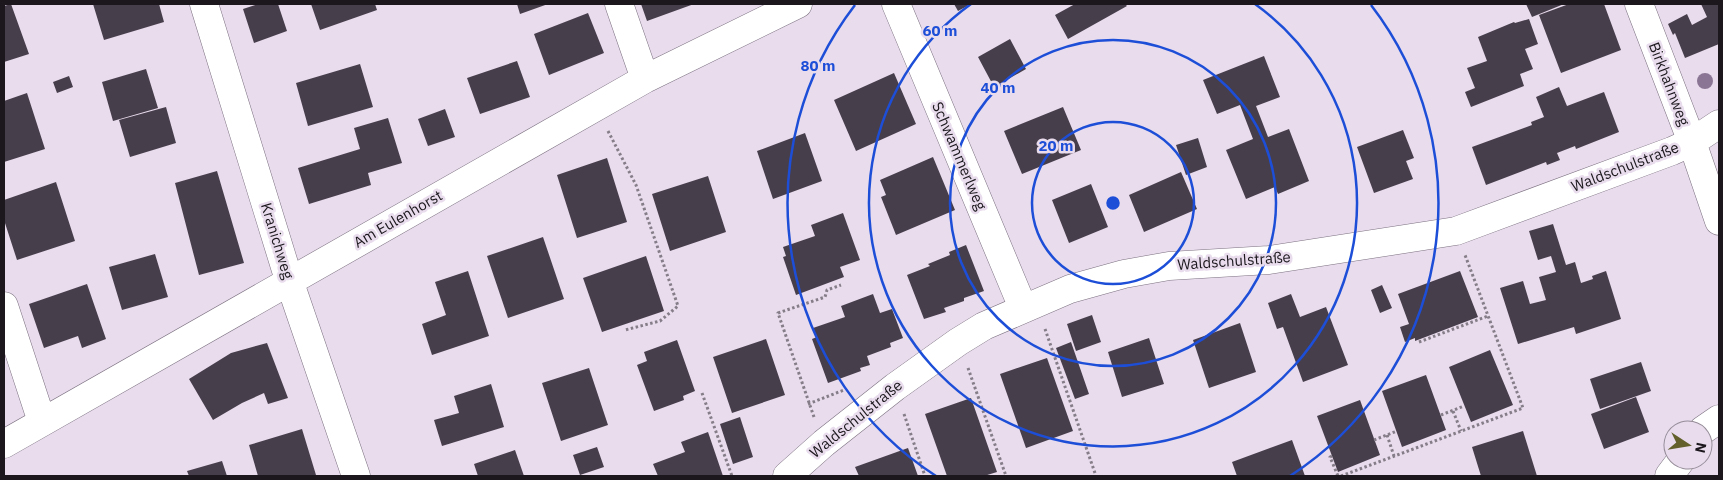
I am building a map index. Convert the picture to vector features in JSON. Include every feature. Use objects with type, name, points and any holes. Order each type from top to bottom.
[{"type":"street","name":"Kranichweg","points":[[204,4],[289,280],[356,476]]},
{"type":"street","points":[[619,4],[645,79]]},
{"type":"street","name":"Am Eulenhorst","points":[[4,444],[645,79],[798,4]]},
{"type":"street","name":"Schwammerlweg","points":[[896,4],[1029,305]]},
{"type":"street","name":"Birkhahnweg","points":[[1639,4],[1692,142],[1719,221]]},
{"type":"street","name":"Waldschulstraße","points":[[787,476],[895,387],[958,342],[984,326],[1029,305],[1079,286],[1124,274],[1169,266],[1269,260],[1456,231],[1672,151],[1692,142],[1719,124]]},
{"type":"street","points":[[4,306],[42,422]]},
{"type":"path","points":[[596,107],[636,185],[678,306],[660,321],[625,330]]},
{"type":"path","points":[[1332,456],[1330,457],[1340,476],[1523,408],[1456,231]]},
{"type":"path","points":[[824,444],[808,404],[778,313],[825,297],[827,290],[841,285]]},
{"type":"path","points":[[1029,305],[1096,476]]},
{"type":"path","points":[[1419,342],[1488,316]]},
{"type":"path","points":[[958,342],[1006,476]]},
{"type":"path","points":[[895,387],[925,476]]},
{"type":"path","points":[[808,404],[850,388]]},
{"type":"path","points":[[702,393],[732,476]]},
{"type":"path","points":[[1441,415],[1464,406]]},
{"type":"path","points":[[1453,410],[1461,431]]},
{"type":"path","points":[[1374,440],[1397,431]]},
{"type":"path","points":[[1387,435],[1394,456]]},
{"type":"building","points":[[11,4],[29,54],[4,62],[4,6]]},
{"type":"building","points":[[93,4],[159,4],[164,22],[104,40]]},
{"type":"building","points":[[258,4],[278,4],[287,31],[254,43],[243,9]]},
{"type":"building","points":[[311,4],[375,4],[377,10],[320,30]]},
{"type":"building","points":[[517,4],[548,4],[520,14]]},
{"type":"building","points":[[641,4],[694,4],[647,21]]},
{"type":"building","points":[[954,4],[971,4],[958,11]]},
{"type":"building","points":[[1075,4],[1125,4],[1127,6],[1068,39],[1055,15]]},
{"type":"building","points":[[1526,4],[1564,4],[1532,17]]},
{"type":"building","points":[[1569,4],[1604,4],[1621,50],[1561,73],[1539,15]]},
{"type":"building","points":[[1701,4],[1719,4],[1719,44],[1685,58],[1675,33],[1673,35],[1668,24],[1687,14],[1692,25],[1707,17]]},
{"type":"building","points":[[588,13],[604,53],[549,75],[534,34]]},
{"type":"building","points":[[1529,19],[1538,44],[1525,49],[1533,69],[1520,74],[1524,86],[1471,107],[1465,92],[1475,88],[1467,68],[1487,61],[1478,37],[1514,22]]},
{"type":"building","points":[[1010,39],[1026,69],[994,87],[978,57]]},
{"type":"building","points":[[1264,56],[1280,97],[1256,106],[1268,137],[1289,129],[1309,181],[1278,194],[1275,187],[1246,199],[1226,150],[1253,139],[1240,105],[1217,114],[1203,80]]},
{"type":"building","points":[[517,61],[530,97],[480,114],[467,78]]},
{"type":"building","points":[[360,64],[373,107],[308,126],[296,83]]},
{"type":"building","points":[[146,69],[158,108],[113,121],[102,82]]},
{"type":"building","points":[[894,73],[916,124],[856,151],[834,100]]},
{"type":"building","points":[[69,76],[73,87],[57,93],[53,82]]},
{"type":"building","points":[[1559,87],[1567,106],[1604,92],[1619,132],[1576,149],[1575,146],[1557,153],[1560,160],[1547,165],[1546,162],[1486,185],[1472,147],[1532,125],[1531,122],[1544,117],[1536,97]]},
{"type":"building","points":[[27,93],[45,149],[4,162],[4,101]]},
{"type":"building","points":[[166,107],[176,143],[130,157],[119,120]]},
{"type":"building","points":[[1063,107],[1081,150],[1022,174],[1004,131]]},
{"type":"building","points":[[445,109],[455,137],[428,146],[418,119]]},
{"type":"building","points":[[388,118],[402,163],[368,173],[371,185],[309,204],[298,168],[360,149],[354,128]]},
{"type":"building","points":[[1403,130],[1414,158],[1406,161],[1413,179],[1374,193],[1357,147]]},
{"type":"building","points":[[805,133],[822,181],[773,199],[757,151]]},
{"type":"building","points":[[1198,138],[1207,167],[1186,175],[1176,145]]},
{"type":"building","points":[[933,157],[955,210],[896,235],[881,197],[886,195],[880,180]]},
{"type":"building","points":[[607,158],[627,222],[577,238],[557,175]]},
{"type":"building","points":[[217,171],[244,263],[199,275],[175,183]]},
{"type":"building","points":[[1181,172],[1197,209],[1144,232],[1129,195]]},
{"type":"building","points":[[708,176],[726,232],[670,251],[652,194]]},
{"type":"building","points":[[56,182],[75,241],[17,260],[4,220],[4,200]]},
{"type":"building","points":[[1091,184],[1108,227],[1069,243],[1052,200]]},
{"type":"building","points":[[843,213],[860,260],[840,267],[844,277],[796,295],[783,257],[786,256],[783,247],[815,236],[811,225]]},
{"type":"building","points":[[1553,224],[1566,265],[1575,262],[1581,283],[1593,279],[1592,276],[1606,271],[1621,319],[1576,334],[1574,327],[1518,344],[1500,288],[1523,281],[1530,304],[1546,300],[1539,277],[1556,272],[1551,256],[1538,260],[1529,231]]},
{"type":"building","points":[[543,237],[564,299],[508,318],[487,256]]},
{"type":"building","points":[[966,245],[984,291],[944,308],[946,312],[924,319],[907,275],[930,266],[928,264],[950,255],[949,252]]},
{"type":"building","points":[[155,254],[168,297],[122,310],[109,267]]},
{"type":"building","points":[[646,256],[664,311],[602,332],[583,278]]},
{"type":"building","points":[[468,271],[489,336],[432,355],[422,324],[446,315],[435,282]]},
{"type":"building","points":[[1460,271],[1478,317],[1415,341],[1415,338],[1405,342],[1400,327],[1409,324],[1398,294]]},
{"type":"building","points":[[87,284],[106,339],[82,348],[78,336],[44,348],[29,304]]},
{"type":"building","points":[[1382,285],[1392,308],[1380,313],[1371,290]]},
{"type":"building","points":[[873,294],[880,313],[892,309],[903,338],[890,343],[891,347],[867,356],[870,365],[860,368],[861,371],[828,383],[812,339],[817,337],[813,328],[845,317],[841,306]]},
{"type":"building","points":[[1291,294],[1300,317],[1326,307],[1348,365],[1303,382],[1283,327],[1277,329],[1268,303]]},
{"type":"building","points":[[1092,315],[1101,342],[1076,351],[1067,324]]},
{"type":"building","points":[[1240,323],[1256,372],[1209,388],[1193,340]]},
{"type":"building","points":[[1149,338],[1164,384],[1122,397],[1108,352]]},
{"type":"building","points":[[766,339],[785,395],[732,413],[713,357]]},
{"type":"building","points":[[677,340],[695,391],[683,396],[684,400],[654,411],[637,365],[647,361],[644,352]]},
{"type":"building","points":[[1071,342],[1089,394],[1075,399],[1056,348]]},
{"type":"building","points":[[267,343],[288,398],[268,404],[264,393],[213,420],[189,379],[231,353]]},
{"type":"building","points":[[1490,350],[1513,405],[1471,422],[1449,367]]},
{"type":"building","points":[[1047,358],[1073,431],[1026,448],[1000,374]]},
{"type":"building","points":[[1641,362],[1651,391],[1600,409],[1590,379]]},
{"type":"building","points":[[589,368],[608,425],[561,441],[542,383]]},
{"type":"building","points":[[1426,375],[1446,430],[1402,447],[1382,391]]},
{"type":"building","points":[[491,384],[504,427],[442,446],[434,420],[459,413],[454,396]]},
{"type":"building","points":[[1636,397],[1649,432],[1604,449],[1591,414]]},
{"type":"building","points":[[971,398],[997,472],[984,476],[947,476],[925,414]]},
{"type":"building","points":[[1360,400],[1380,455],[1338,472],[1317,416]]},
{"type":"building","points":[[740,417],[753,457],[733,464],[720,424]]},
{"type":"building","points":[[302,429],[316,475],[258,476],[249,445]]},
{"type":"building","points":[[1523,431],[1537,476],[1481,476],[1472,447]]},
{"type":"building","points":[[708,432],[723,476],[658,476],[653,464],[685,452],[681,442]]},
{"type":"building","points":[[1292,440],[1305,476],[1237,476],[1232,462]]},
{"type":"building","points":[[597,447],[604,467],[580,475],[573,455]]},
{"type":"building","points":[[908,448],[918,476],[859,476],[855,467]]},
{"type":"building","points":[[515,450],[524,476],[478,476],[474,464]]},
{"type":"building","points":[[222,461],[227,476],[189,476],[187,471]]}]
